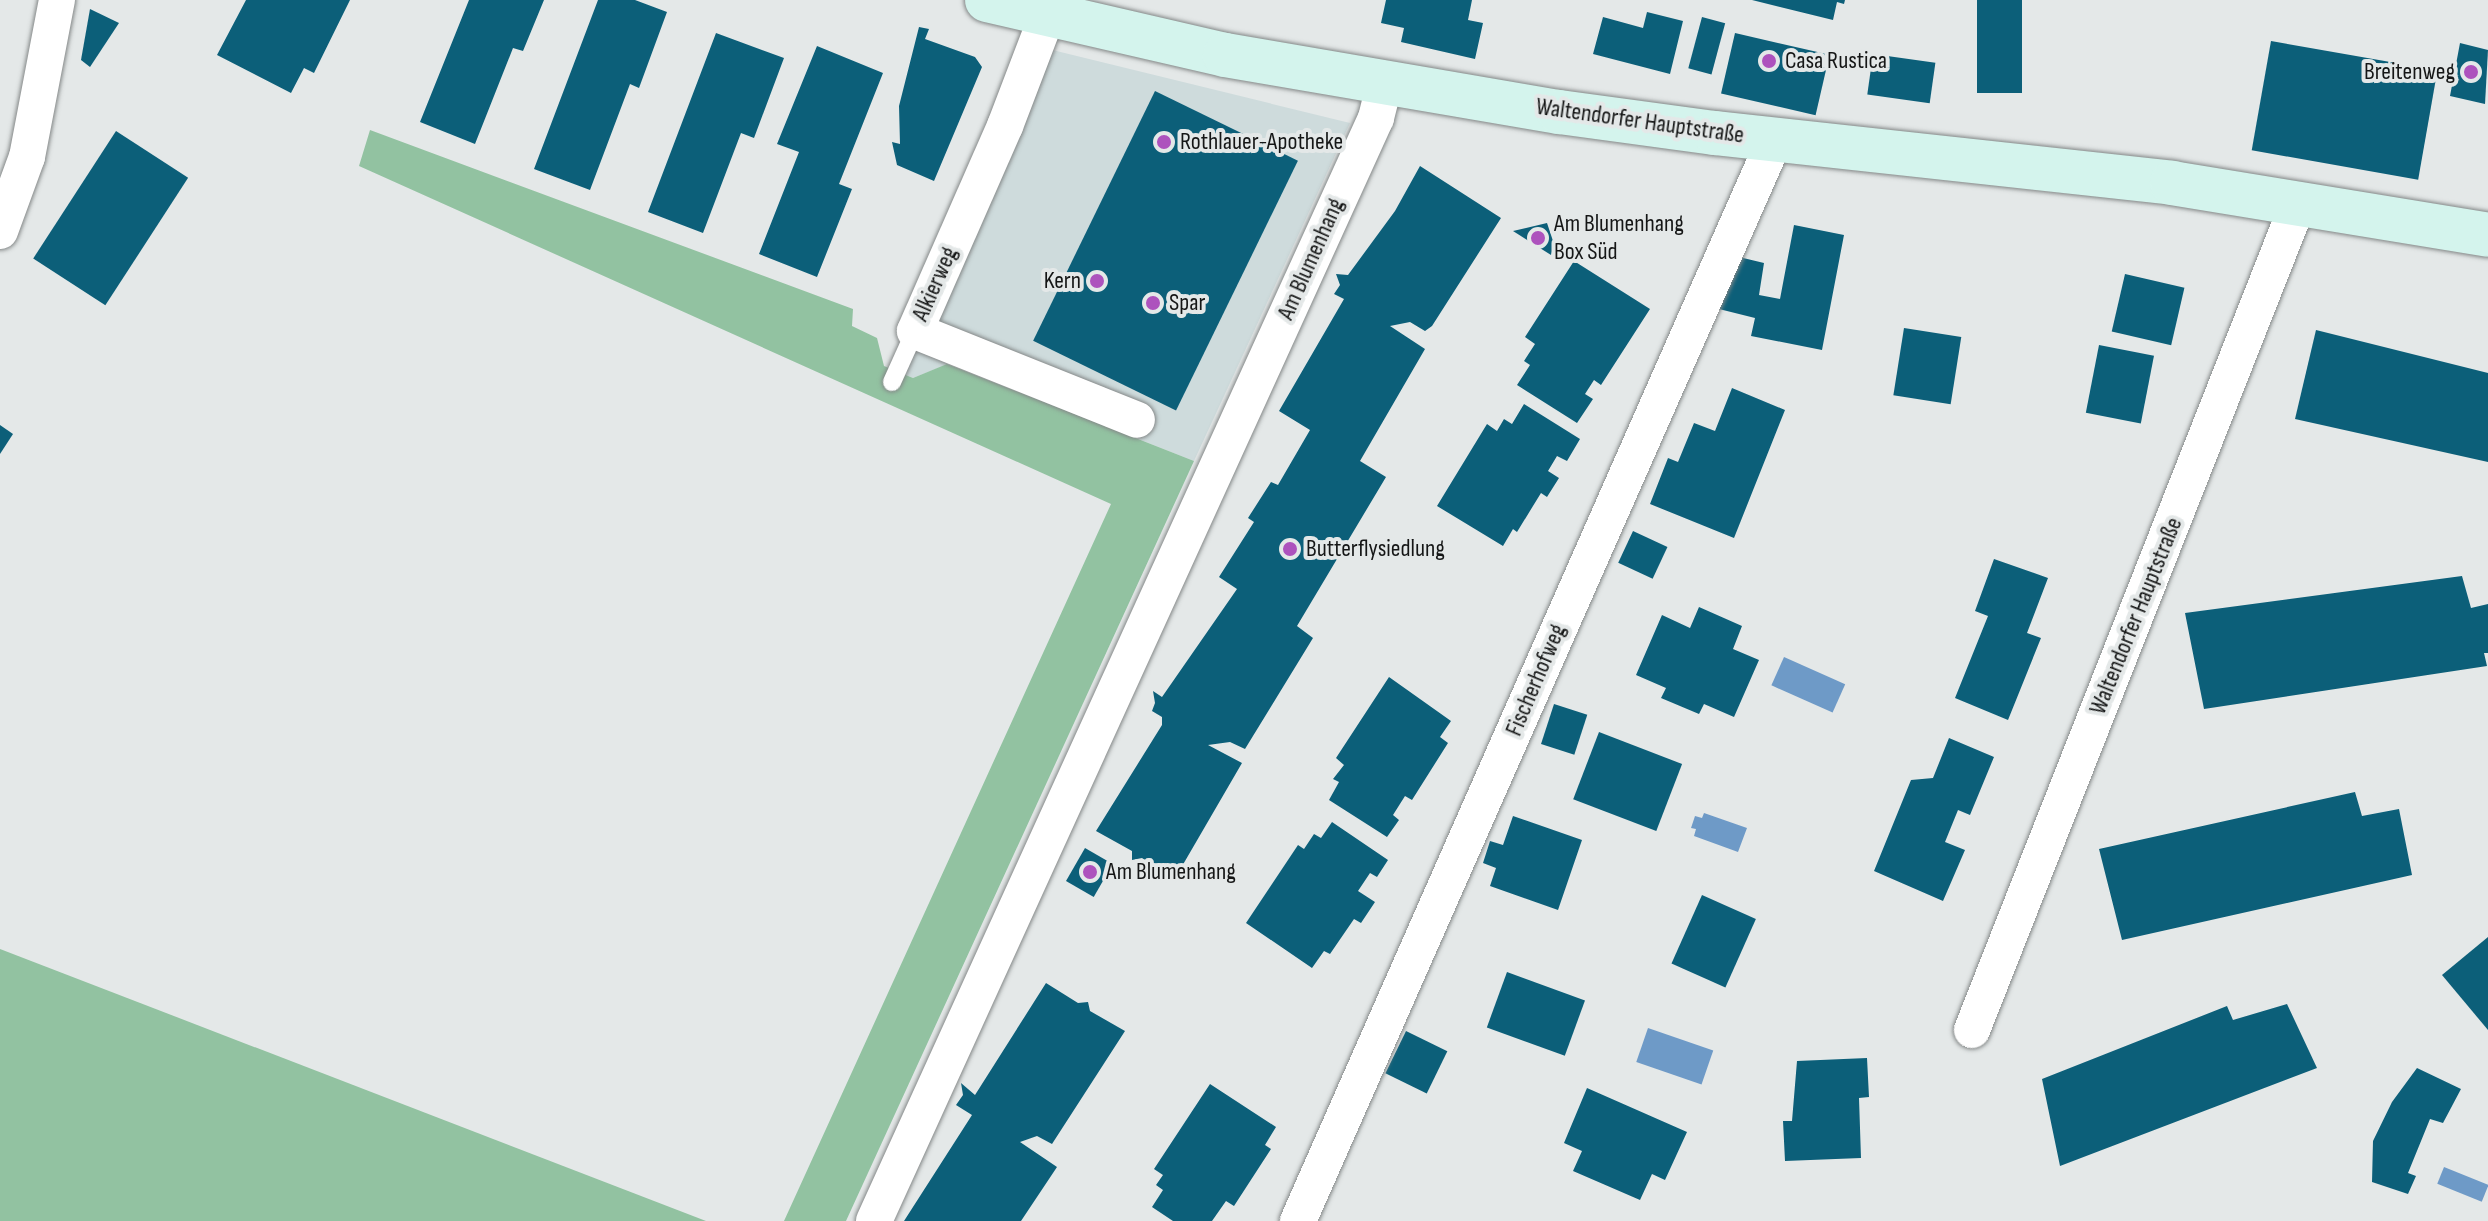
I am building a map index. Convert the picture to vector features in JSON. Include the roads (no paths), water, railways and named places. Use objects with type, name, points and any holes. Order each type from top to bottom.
[{"type":"main road","name":"Waltendorfer Hauptstraße","points":[[987,0],[1225,55],[1559,112],[2172,183],[2486,227]]},
{"type":"street","points":[[0,231],[27,157],[57,0]]},
{"type":"street","name":"Alkierweg","points":[[1047,16],[1005,126],[915,331],[1137,420]]},
{"type":"street","name":"Am Blumenhang","points":[[874,1221],[1376,118],[1385,82]]},
{"type":"street","name":"Fischerhofweg","points":[[1298,1221],[1775,139]]},
{"type":"street","name":"Waltendorfer Hauptstraße","points":[[1972,1030],[2299,201]]},
{"type":"lane","points":[[892,382],[915,331]]},
{"type":"water","points":[[1784,657],[1845,684],[1833,713],[1771,685]]},
{"type":"water","points":[[1704,813],[1747,828],[1738,852],[1694,836],[1696,829],[1691,828],[1695,816],[1702,818]]},
{"type":"water","points":[[1648,1028],[1713,1050],[1702,1085],[1636,1062]]},
{"type":"water","points":[[2444,1167],[2488,1185],[2482,1202],[2437,1184]]},
{"type":"place","name":"Casa Rustica","points":[[1769,61]]},
{"type":"place","name":"Breitenweg","points":[[2471,72]]},
{"type":"place","name":"Rothlauer-Apotheke","points":[[1164,142]]},
{"type":"place","name":"Am Blumenhang Box Süd","points":[[1538,238]]},
{"type":"place","name":"Kern","points":[[1097,281]]},
{"type":"place","name":"Spar","points":[[1153,303]]},
{"type":"place","name":"Butterflysiedlung","points":[[1290,549]]},
{"type":"place","name":"Am Blumenhang","points":[[1090,872]]}]
